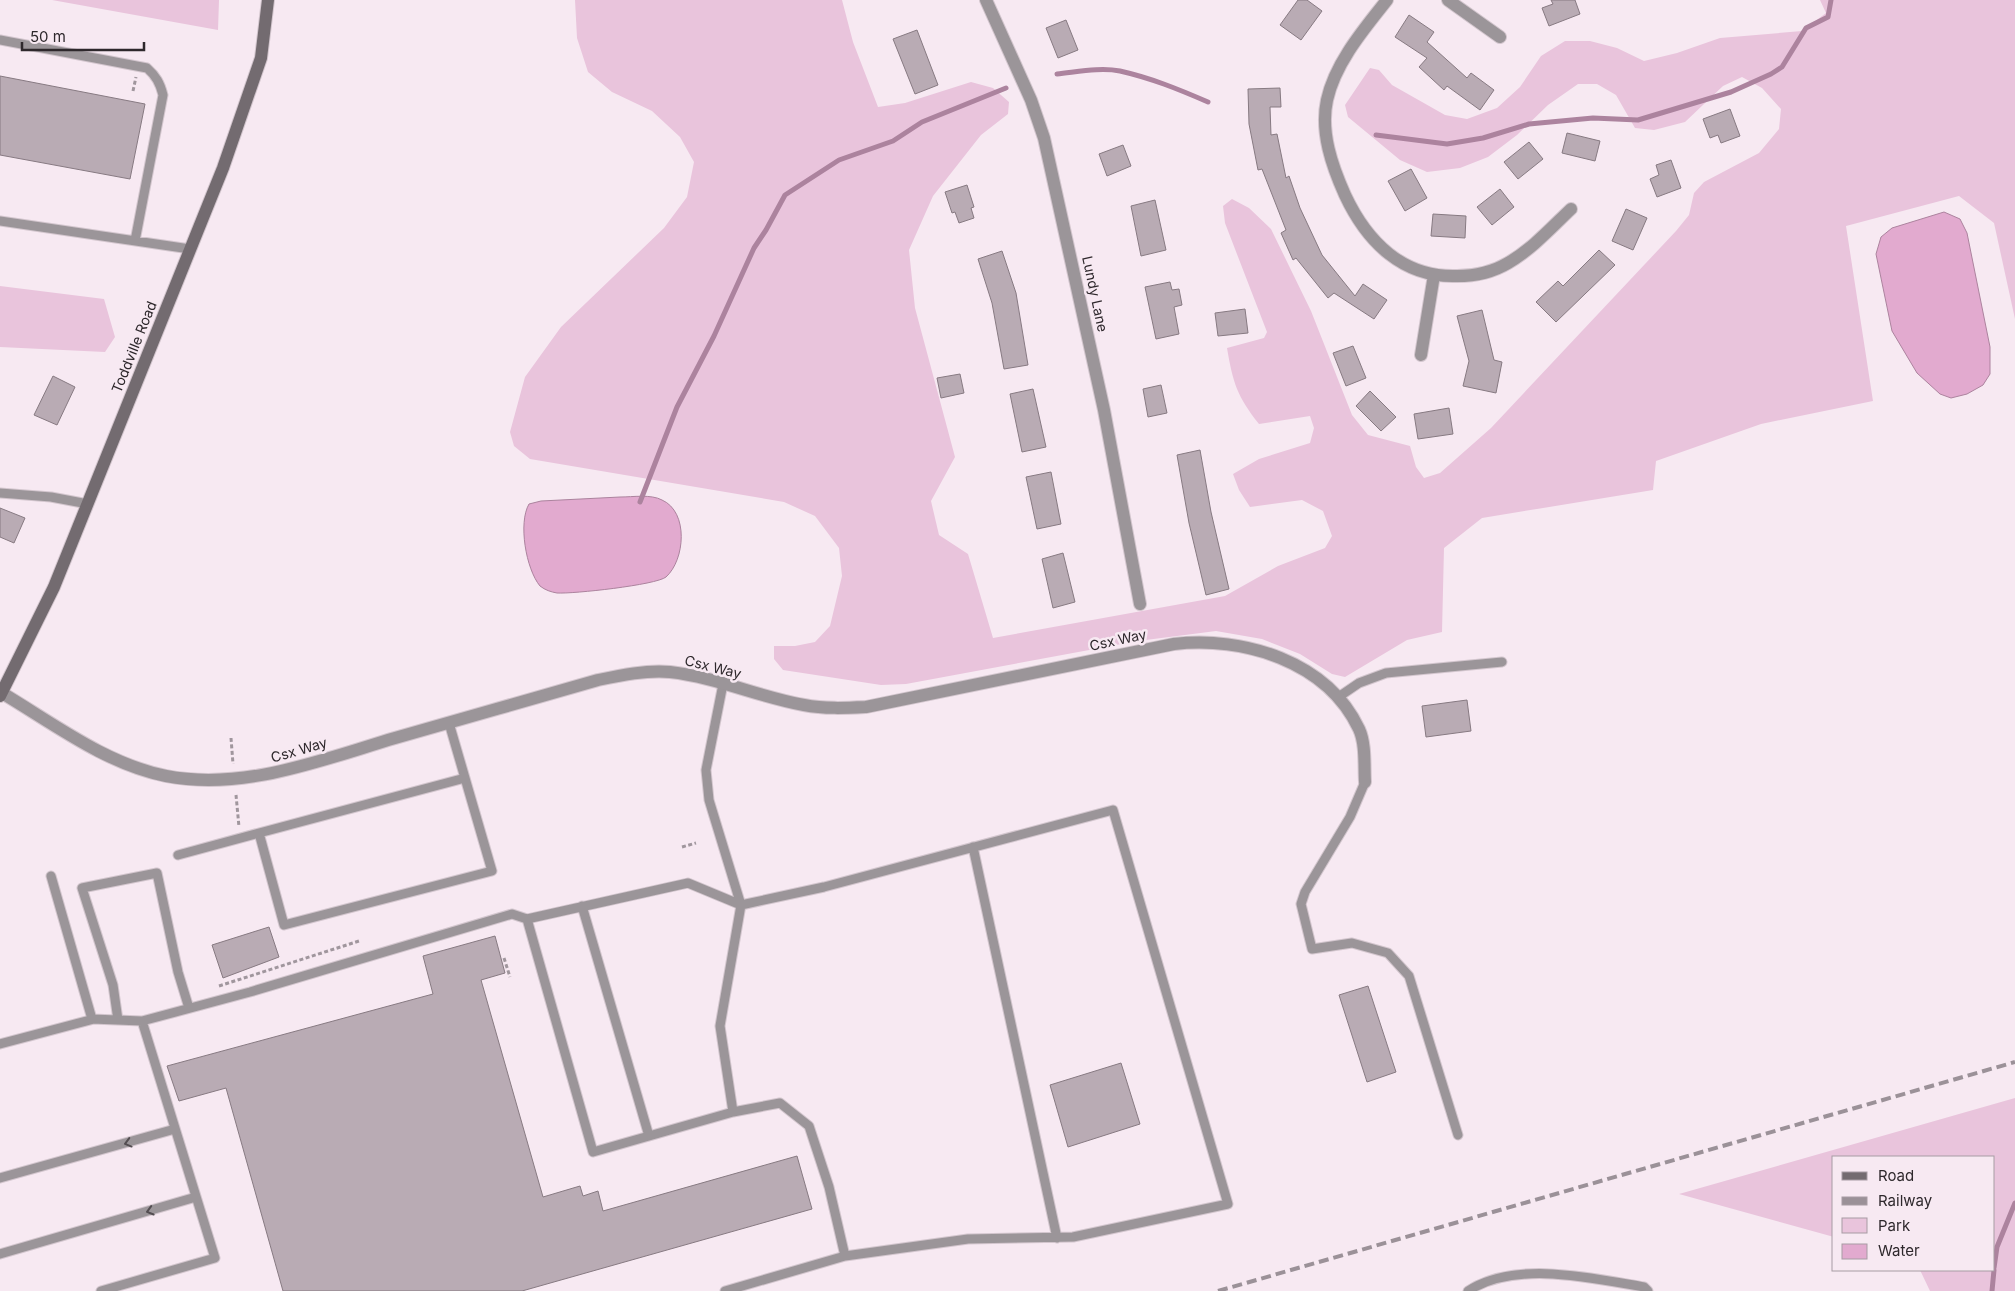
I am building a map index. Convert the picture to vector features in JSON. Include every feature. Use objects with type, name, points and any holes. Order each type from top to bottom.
[{"type":"street","name":"Toddville Road","points":[[1,695],[54,587],[239,128],[261,58],[268,0]]},
{"type":"street","name":"Lundy Lane","points":[[986,0],[1031,100],[1044,138],[1102,400],[1140,604]]},
{"type":"street","points":[[1387,0],[1351,48],[1334,77],[1326,102],[1326,137],[1338,180],[1365,230],[1383,251],[1404,265],[1434,275],[1468,276],[1506,264],[1542,237],[1571,209]]},
{"type":"street","points":[[1448,0],[1500,37]]},
{"type":"street","points":[[1421,355],[1434,275]]},
{"type":"street","name":"Csx Way","points":[[1,695],[115,759],[165,776],[200,781],[220,781],[278,772],[598,680],[640,672],[669,672],[805,706],[835,709],[866,707],[1174,644],[1218,642],[1262,650],[1288,660],[1322,684],[1344,704],[1360,731],[1365,782]]},
{"type":"lane","points":[[0,40],[147,68],[154,74],[160,84],[163,95],[135,241]]},
{"type":"lane","points":[[0,221],[190,249]]},
{"type":"lane","points":[[0,493],[51,496],[88,504]]},
{"type":"lane","points":[[1337,698],[1359,683],[1386,673],[1502,662]]},
{"type":"lane","points":[[723,684],[706,770],[710,800],[741,905],[720,1026],[732,1112]]},
{"type":"lane","points":[[259,833],[284,925],[492,871],[449,722]]},
{"type":"lane","points":[[178,855],[465,778]]},
{"type":"lane","points":[[1365,782],[1350,817],[1303,898],[1302,904],[1312,949],[1352,943],[1388,953],[1409,976],[1458,1135]]},
{"type":"lane","points":[[0,1044],[94,1019],[142,1021],[512,914],[527,919],[688,882],[741,905],[824,887],[1113,810],[1228,1204],[1073,1237],[968,1239],[845,1256],[725,1291]]},
{"type":"lane","points":[[973,846],[1057,1238]]},
{"type":"lane","points":[[118,1020],[113,985],[82,888],[157,873],[178,972],[189,1008]]},
{"type":"lane","points":[[51,876],[94,1019]]},
{"type":"lane","points":[[582,906],[649,1136]]},
{"type":"lane","points":[[527,919],[593,1152],[732,1112],[780,1103],[809,1126],[830,1187],[845,1256]]},
{"type":"lane","points":[[101,1291],[215,1258],[142,1021]]},
{"type":"lane","points":[[0,1178],[175,1129]]},
{"type":"lane","points":[[0,1254],[196,1197]]},
{"type":"lane","points":[[1468,1291],[1476,1286],[1515,1275],[1569,1275],[1644,1287],[1648,1291]]},
{"type":"path","points":[[231,738],[233,764]]},
{"type":"path","points":[[236,795],[238,822]]},
{"type":"path","points":[[682,847],[696,843]]},
{"type":"path","points":[[219,986],[359,941]]},
{"type":"path","points":[[504,958],[510,978]]},
{"type":"green space","points":[[52,0],[219,0],[218,30]]},
{"type":"green space","points":[[575,0],[842,0],[853,42],[878,107],[905,103],[971,82],[993,88],[1009,102],[1008,114],[981,135],[933,196],[909,250],[915,308],[955,457],[931,501],[939,535],[968,554],[993,638],[1225,596],[1278,566],[1325,548],[1332,536],[1323,511],[1302,500],[1250,507],[1239,490],[1233,474],[1259,459],[1310,443],[1314,428],[1310,416],[1259,424],[1237,389],[1231,371],[1227,348],[1264,338],[1267,332],[1225,223],[1223,206],[1232,199],[1249,208],[1271,229],[1311,311],[1352,415],[1368,435],[1410,446],[1416,467],[1424,478],[1440,473],[1491,428],[1676,231],[1689,215],[1694,193],[1704,182],[1759,153],[1779,129],[1781,109],[1762,88],[1742,77],[1723,86],[1685,122],[1654,130],[1635,128],[1616,95],[1597,84],[1578,84],[1548,105],[1517,135],[1488,157],[1460,168],[1427,172],[1400,160],[1348,117],[1345,105],[1370,68],[1379,70],[1392,85],[1445,115],[1467,119],[1497,108],[1520,87],[1541,56],[1565,41],[1590,41],[1617,48],[1644,61],[1677,53],[1720,38],[1802,31],[1826,13],[1820,0],[2015,0],[2015,319],[1994,223],[1959,196],[1846,226],[1873,401],[1761,424],[1656,461],[1653,490],[1482,518],[1444,548],[1442,632],[1407,640],[1345,677],[1332,674],[1300,654],[1262,639],[1216,631],[1138,641],[906,684],[881,685],[783,670],[774,659],[774,646],[795,646],[815,642],[830,626],[842,576],[839,548],[815,516],[784,502],[530,459],[514,446],[510,432],[525,377],[561,327],[664,228],[687,197],[694,162],[680,137],[652,111],[612,92],[588,72],[577,38]]},
{"type":"green space","points":[[0,286],[104,299],[115,337],[105,352],[0,347]]},
{"type":"green space","points":[[2015,1098],[2015,1291],[1930,1291],[1920,1271],[1995,1271],[1995,1156],[1832,1156],[1832,1236],[1679,1194]]},
{"type":"water","points":[[1944,212],[1960,219],[1967,233],[1990,347],[1990,374],[1983,385],[1967,394],[1951,398],[1940,394],[1917,373],[1892,331],[1876,254],[1881,237],[1892,228]]},
{"type":"water","points":[[647,496],[658,498],[671,506],[677,515],[680,525],[680,548],[677,559],[666,577],[631,586],[579,592],[557,593],[548,591],[540,586],[531,569],[525,546],[524,522],[529,504],[541,501]]},
{"type":"building","points":[[1298,0],[1307,0],[1322,11],[1301,40],[1280,25]]},
{"type":"building","points":[[1551,0],[1575,0],[1580,14],[1549,26],[1542,8],[1553,4]]},
{"type":"building","points":[[1409,15],[1434,32],[1427,42],[1467,78],[1471,73],[1494,90],[1480,110],[1447,86],[1444,90],[1419,67],[1427,58],[1395,37]]},
{"type":"building","points":[[1066,20],[1078,50],[1058,58],[1046,28]]},
{"type":"building","points":[[917,30],[938,85],[915,94],[893,39]]},
{"type":"building","points":[[0,76],[145,104],[130,179],[0,155]]},
{"type":"building","points":[[1280,88],[1281,107],[1270,107],[1271,135],[1277,134],[1286,178],[1289,176],[1300,208],[1322,255],[1355,296],[1363,284],[1387,300],[1374,319],[1334,293],[1328,298],[1296,258],[1293,260],[1281,233],[1286,230],[1262,169],[1258,170],[1249,124],[1248,89]]},
{"type":"building","points":[[1730,109],[1740,136],[1721,143],[1718,135],[1710,138],[1703,119]]},
{"type":"building","points":[[1567,133],[1600,141],[1595,161],[1562,153]]},
{"type":"building","points":[[1529,142],[1543,159],[1518,179],[1504,162]]},
{"type":"building","points":[[1123,145],[1131,166],[1107,176],[1099,154]]},
{"type":"building","points":[[1671,160],[1681,188],[1657,197],[1650,179],[1659,175],[1656,165]]},
{"type":"building","points":[[1411,169],[1427,198],[1405,211],[1388,181]]},
{"type":"building","points":[[967,185],[974,207],[971,208],[974,218],[959,223],[955,212],[952,213],[945,192]]},
{"type":"building","points":[[1500,189],[1514,207],[1492,225],[1477,207]]},
{"type":"building","points":[[1155,200],[1166,250],[1141,256],[1131,206]]},
{"type":"building","points":[[1626,209],[1647,218],[1633,250],[1612,241]]},
{"type":"building","points":[[1433,214],[1466,216],[1465,238],[1431,236]]},
{"type":"building","points":[[1599,250],[1615,265],[1556,322],[1536,302],[1558,281],[1563,286]]},
{"type":"building","points":[[1002,251],[1016,293],[1028,365],[1004,369],[992,303],[978,259]]},
{"type":"building","points":[[1170,282],[1172,290],[1179,289],[1182,305],[1174,307],[1179,334],[1156,339],[1145,287]]},
{"type":"building","points":[[1245,309],[1248,333],[1218,336],[1215,313]]},
{"type":"building","points":[[1482,310],[1494,360],[1502,362],[1496,393],[1463,386],[1469,361],[1457,316]]},
{"type":"building","points":[[1353,346],[1366,378],[1346,386],[1333,353]]},
{"type":"building","points":[[960,374],[964,393],[941,398],[937,378]]},
{"type":"building","points":[[53,376],[75,387],[57,425],[34,415]]},
{"type":"building","points":[[1161,385],[1167,413],[1148,417],[1143,389]]},
{"type":"building","points":[[1033,389],[1046,447],[1022,452],[1010,394]]},
{"type":"building","points":[[1370,391],[1396,417],[1381,431],[1356,406]]},
{"type":"building","points":[[1449,408],[1453,434],[1418,439],[1414,414]]},
{"type":"building","points":[[1200,450],[1211,512],[1229,589],[1206,595],[1189,523],[1177,455]]},
{"type":"building","points":[[1051,472],[1061,524],[1037,529],[1026,477]]},
{"type":"building","points":[[0,508],[25,518],[14,543],[0,537]]},
{"type":"building","points":[[1063,553],[1075,602],[1053,608],[1042,559]]},
{"type":"building","points":[[1467,700],[1471,731],[1426,737],[1422,706]]},
{"type":"building","points":[[269,927],[279,957],[223,978],[212,945]]},
{"type":"building","points":[[495,936],[505,973],[481,980],[543,1197],[580,1186],[583,1196],[598,1191],[603,1211],[797,1156],[812,1209],[522,1291],[283,1291],[226,1088],[179,1101],[167,1066],[433,994],[423,956]]},
{"type":"building","points":[[1368,986],[1396,1072],[1367,1082],[1339,995]]},
{"type":"building","points":[[1121,1063],[1140,1124],[1068,1147],[1050,1085]]},
{"type":"waterway","points":[[1376,135],[1447,144],[1483,138],[1529,124],[1593,118],[1638,120],[1731,92],[1771,74],[1782,67],[1806,28],[1828,17],[1831,0]]},
{"type":"waterway","points":[[1057,74],[1097,70],[1120,71],[1164,84],[1208,102]]},
{"type":"waterway","points":[[640,502],[677,407],[714,336],[754,248],[785,195],[839,160],[893,141],[922,122],[1006,88]]},
{"type":"waterway","points":[[1995,1261],[1997,1247],[2015,1203]]},
{"type":"waterway","points":[[1992,1291],[1994,1271]]},
{"type":"railway","points":[[1218,1291],[2015,1062]]}]
